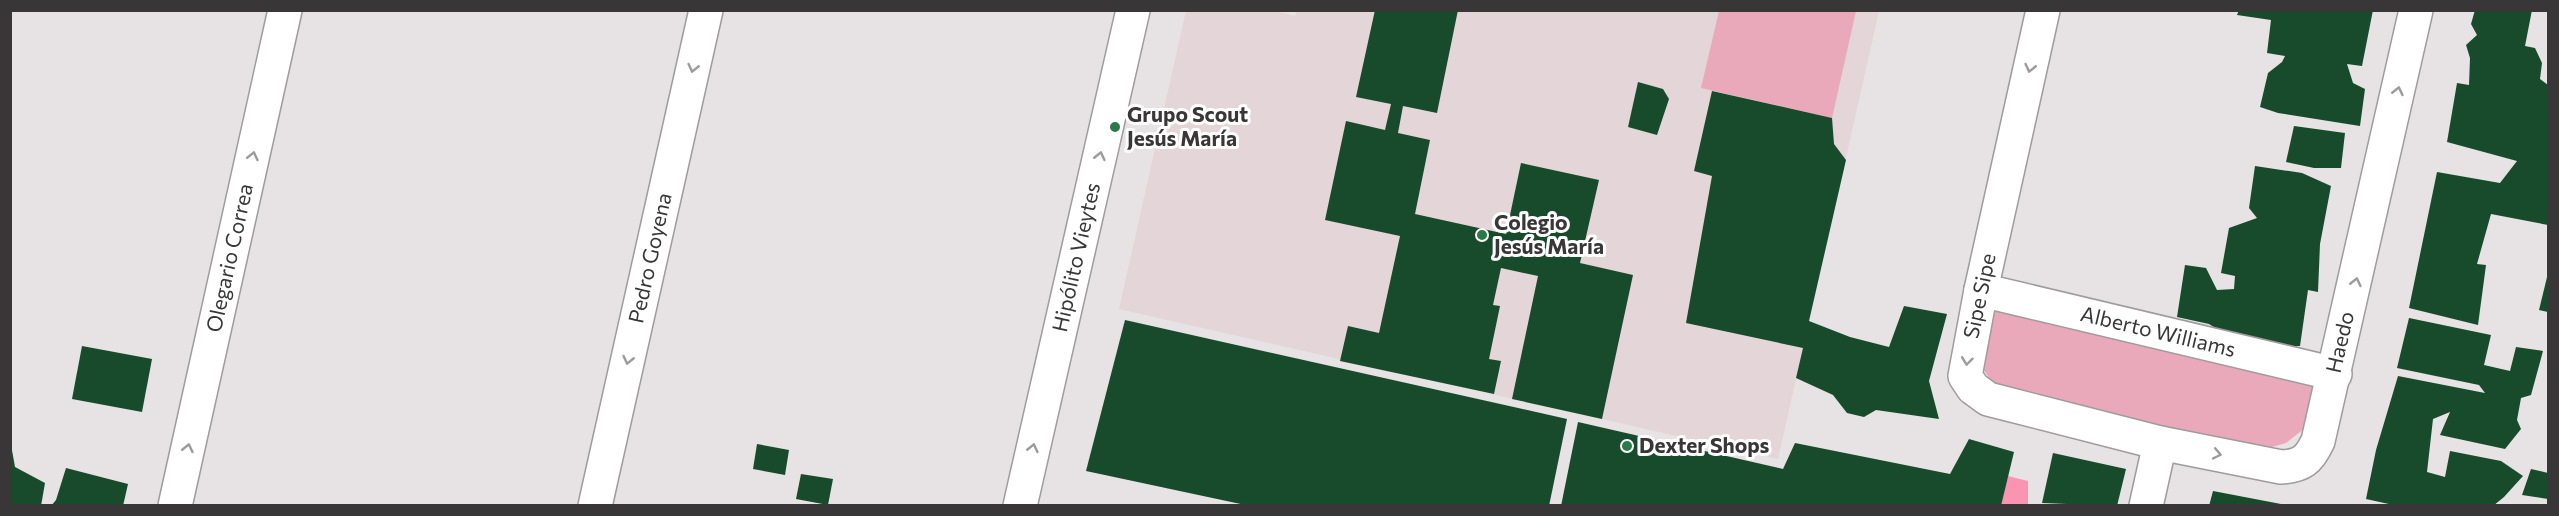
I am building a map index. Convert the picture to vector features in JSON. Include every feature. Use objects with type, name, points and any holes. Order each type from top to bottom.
[{"type":"street","name":"Olegario Correa","points":[[175,506],[285,10]]},
{"type":"street","name":"Pedro Goyena","points":[[595,506],[706,10]]},
{"type":"street","name":"Hipólito Vieytes","points":[[1020,506],[1133,10]]},
{"type":"street","name":"Sipe Sipe","points":[[2043,10],[1981,290],[1965,376],[1973,388],[1988,399],[2160,443]]},
{"type":"street","name":"Haedo","points":[[2160,443],[2281,467],[2298,466],[2310,458],[2318,441],[2335,374],[2416,10]]},
{"type":"street","name":"Alberto Williams","points":[[1981,290],[2335,374]]},
{"type":"street","points":[[2146,506],[2160,443]]},
{"type":"shaded area","name":"Colegio Jesús María","points":[[1271,10],[1295,16],[1297,10],[1879,11],[1778,459],[1119,309],[1186,11]]},
{"type":"shaded area","points":[[1719,11],[1856,11],[1832,118],[1701,88]]},
{"type":"shaded area","points":[[1990,303],[2314,380],[2305,428],[2286,443],[2265,449],[1999,392],[1983,369]]},
{"type":"shaded area","points":[[2008,476],[2028,481],[2028,505],[2001,505]]},
{"type":"building","points":[[1375,10],[1458,10],[1437,113],[1403,106],[1398,133],[1430,140],[1415,214],[1506,234],[1521,163],[1599,180],[1580,263],[1633,275],[1602,419],[1512,399],[1538,276],[1501,268],[1493,305],[1500,306],[1489,359],[1501,361],[1494,394],[1340,361],[1348,326],[1379,333],[1400,236],[1325,220],[1346,121],[1385,130],[1391,104],[1356,97]]},
{"type":"building","points":[[2239,10],[2373,10],[2362,66],[2347,64],[2353,83],[2365,89],[2360,126],[2278,113],[2260,107],[2268,73],[2282,62],[2285,56],[2267,53],[2271,20],[2237,15]]},
{"type":"building","points":[[2475,10],[2532,10],[2525,46],[2535,48],[2542,63],[2540,79],[2548,85],[2548,225],[2491,214],[2477,264],[2486,265],[2478,325],[2409,308],[2437,172],[2500,183],[2517,161],[2447,142],[2457,83],[2469,85],[2470,58],[2466,45],[2477,35],[2471,24]]},
{"type":"building","points":[[1638,82],[1663,89],[1669,99],[1657,135],[1628,127]]},
{"type":"building","points":[[1712,91],[1832,118],[1834,144],[1846,160],[1809,321],[1850,337],[1889,347],[1904,306],[1947,314],[1929,381],[1939,419],[1876,410],[1864,417],[1847,413],[1833,395],[1796,378],[1803,348],[1686,323],[1712,176],[1694,171]]},
{"type":"building","points":[[2294,126],[2345,133],[2341,168],[2314,168],[2286,162]]},
{"type":"building","points":[[2255,166],[2302,173],[2331,186],[2320,244],[2318,292],[2308,290],[2300,346],[2274,347],[2233,339],[2209,324],[2177,317],[2185,265],[2206,268],[2217,290],[2234,289],[2235,276],[2221,273],[2229,228],[2257,218],[2249,208]]},
{"type":"building","points":[[2548,273],[2548,312],[2539,310]]},
{"type":"building","points":[[2409,318],[2491,335],[2484,365],[2510,371],[2516,347],[2543,351],[2531,395],[2521,398],[2517,420],[2521,429],[2505,449],[2440,435],[2450,412],[2433,419],[2427,472],[2445,477],[2450,451],[2501,461],[2523,476],[2493,506],[2398,506],[2366,499],[2376,450],[2398,376],[2485,393],[2479,385],[2397,368]]},
{"type":"building","points":[[1125,320],[1567,419],[1549,506],[1250,506],[1086,471]]},
{"type":"building","points":[[82,346],[152,359],[142,412],[72,399]]},
{"type":"building","points":[[1578,422],[1783,469],[1795,443],[1950,474],[1969,439],[2014,452],[2001,506],[1561,506]]},
{"type":"building","points":[[10,439],[15,467],[45,483],[41,506],[10,506]]},
{"type":"building","points":[[757,444],[789,450],[785,475],[753,469]]},
{"type":"building","points":[[2053,453],[2126,469],[2117,506],[2042,503]]},
{"type":"building","points":[[66,468],[128,484],[123,506],[51,506],[56,500]]},
{"type":"building","points":[[2531,469],[2548,473],[2548,499],[2522,495]]},
{"type":"building","points":[[801,474],[833,479],[828,505],[796,499]]},
{"type":"building","points":[[2213,491],[2281,504],[2281,506],[2209,506]]},
{"type":"place","name":"Grupo Scout Jesús María","points":[[1115,127]]},
{"type":"place","name":"Colegio Jesús María","points":[[1482,235]]},
{"type":"place","name":"Dexter Shops","points":[[1627,446]]}]
